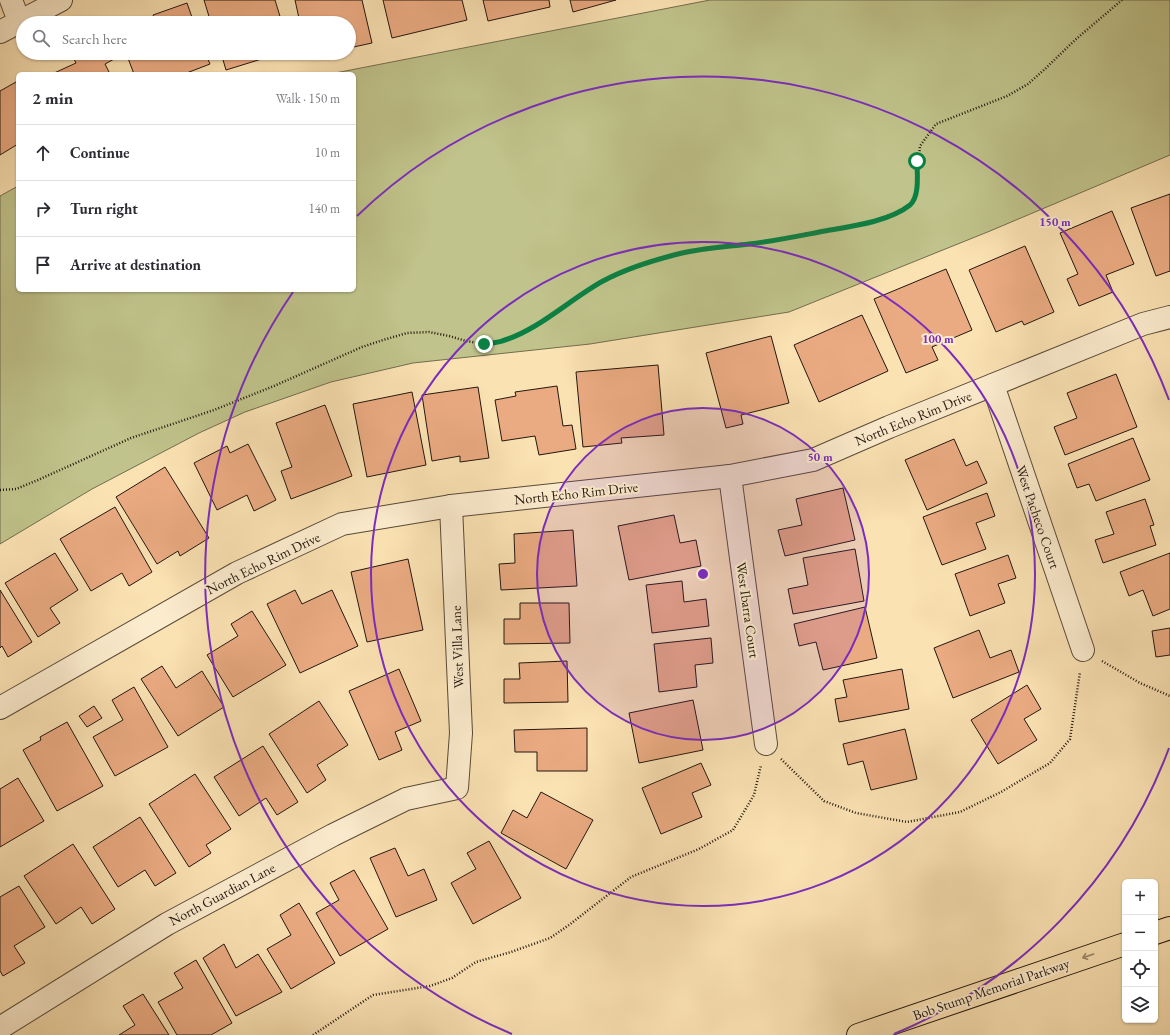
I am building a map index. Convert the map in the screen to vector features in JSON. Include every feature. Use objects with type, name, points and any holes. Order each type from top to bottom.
[{"type":"highway","points":[[1158,932],[1170,928]]},
{"type":"highway","name":"Bob Stump Memorial Parkway","points":[[858,1035],[1122,945]]},
{"type":"street","points":[[9,27],[11,0]]},
{"type":"street","points":[[30,16],[61,0]]},
{"type":"street","name":"North Echo Rim Drive","points":[[0,708],[237,573],[342,524],[451,506],[730,476],[814,460],[889,427],[1143,324],[1170,317]]},
{"type":"street","name":"West Pacheco Court","points":[[993,385],[1083,650]]},
{"type":"street","name":"West Ibarra Court","points":[[730,476],[766,744]]},
{"type":"street","name":"West Villa Lane","points":[[451,506],[461,733],[457,788]]},
{"type":"street","name":"North Guardian Lane","points":[[0,1028],[166,924],[333,835],[406,799],[457,788]]},
{"type":"path","points":[[0,490],[16,489],[131,438],[214,410],[274,386],[362,347],[383,340],[407,334],[429,332],[484,344],[501,342],[517,336],[532,327],[604,280],[652,262],[675,255],[700,250],[750,244],[872,222],[893,214],[910,205],[915,198],[920,146],[936,124],[1007,96],[1028,84],[1075,40],[1122,0]]},
{"type":"path","points":[[766,744],[824,801],[856,813],[906,822],[960,812],[1001,792],[1050,763],[1070,739],[1083,650],[1140,683],[1170,696]]},
{"type":"path","points":[[313,1035],[373,995],[430,986],[452,978],[476,962],[511,952],[550,938],[631,877],[699,849],[733,830],[754,795],[766,744]]},
{"type":"green space","points":[[710,0],[1170,0],[1170,155],[990,231],[789,312],[590,344],[413,363],[331,382],[245,412],[199,433],[92,489],[0,544],[0,196],[16,187],[16,292],[356,292],[356,72],[340,72]]},
{"type":"building","points":[[204,0],[275,0],[280,16],[209,16]]},
{"type":"building","points":[[295,0],[362,0],[372,43],[356,46],[356,16],[298,16]]},
{"type":"building","points":[[383,0],[462,0],[467,20],[392,38]]},
{"type":"building","points":[[483,0],[549,0],[550,7],[488,21]]},
{"type":"building","points":[[570,0],[616,0],[573,12]]},
{"type":"building","points":[[187,3],[192,16],[153,16]]},
{"type":"building","points":[[74,60],[112,60],[105,64],[109,72],[56,72],[76,63]]},
{"type":"building","points":[[129,60],[208,60],[210,64],[189,72],[133,72]]},
{"type":"building","points":[[223,60],[258,60],[226,70]]},
{"type":"building","points":[[16,82],[16,145],[0,155],[0,91]]},
{"type":"building","points":[[1170,194],[1170,271],[1156,276],[1131,208]]},
{"type":"building","points":[[1112,211],[1134,264],[1106,275],[1113,292],[1079,306],[1067,279],[1078,274],[1060,233]]},
{"type":"building","points":[[1025,246],[1054,312],[1024,325],[1022,321],[996,332],[969,270]]},
{"type":"building","points":[[946,269],[972,330],[932,347],[938,360],[906,373],[874,299]]},
{"type":"building","points":[[862,315],[888,371],[819,402],[794,345]]},
{"type":"building","points":[[771,336],[789,403],[741,415],[743,424],[726,428],[706,353]]},
{"type":"building","points":[[658,365],[664,435],[621,438],[622,443],[583,447],[576,372]]},
{"type":"building","points":[[1116,374],[1137,427],[1065,455],[1054,427],[1077,418],[1067,393]]},
{"type":"building","points":[[557,386],[563,426],[572,425],[576,449],[539,455],[535,436],[502,441],[495,400],[516,396],[515,392]]},
{"type":"building","points":[[478,387],[489,458],[460,462],[460,456],[432,461],[422,395]]},
{"type":"building","points":[[412,392],[426,465],[367,477],[353,404]]},
{"type":"building","points":[[325,405],[352,476],[291,499],[281,471],[292,467],[276,423]]},
{"type":"building","points":[[1133,438],[1150,480],[1096,501],[1089,484],[1077,488],[1068,464]]},
{"type":"building","points":[[954,439],[966,466],[977,461],[987,483],[927,510],[905,460]]},
{"type":"building","points":[[248,444],[276,500],[254,511],[247,495],[217,510],[194,463],[227,446],[230,453]]},
{"type":"building","points":[[165,467],[209,538],[180,556],[178,551],[157,564],[116,497]]},
{"type":"building","points":[[843,488],[855,540],[785,556],[778,530],[802,525],[796,499]]},
{"type":"building","points":[[987,493],[995,516],[976,523],[986,549],[942,565],[923,517]]},
{"type":"building","points":[[1145,499],[1154,525],[1150,526],[1156,545],[1103,563],[1095,540],[1114,534],[1106,512]]},
{"type":"building","points":[[115,507],[152,572],[129,586],[122,573],[91,591],[60,539]]},
{"type":"building","points":[[674,515],[680,543],[696,540],[701,566],[629,580],[618,526]]},
{"type":"building","points":[[573,530],[577,586],[501,590],[499,564],[515,563],[514,534]]},
{"type":"building","points":[[855,549],[864,601],[793,614],[788,589],[808,585],[803,558]]},
{"type":"building","points":[[55,553],[78,590],[50,608],[60,623],[38,637],[5,583]]},
{"type":"building","points":[[1170,553],[1170,609],[1153,616],[1143,590],[1129,596],[1120,572]]},
{"type":"building","points":[[1008,555],[1016,578],[998,584],[1005,603],[970,616],[955,574]]},
{"type":"building","points":[[408,559],[423,630],[367,642],[351,572]]},
{"type":"building","points":[[682,581],[684,602],[706,599],[709,626],[652,633],[646,585]]},
{"type":"building","points":[[0,590],[32,642],[8,657],[2,646],[0,648]]},
{"type":"building","points":[[295,590],[302,604],[332,590],[358,646],[300,673],[267,604]]},
{"type":"building","points":[[520,603],[569,603],[570,643],[504,644],[504,619],[520,619]]},
{"type":"building","points":[[865,607],[877,658],[823,670],[816,642],[799,646],[794,624]]},
{"type":"building","points":[[252,611],[286,665],[233,697],[207,655],[238,636],[231,624]]},
{"type":"building","points":[[1170,628],[1170,655],[1156,657],[1152,631]]},
{"type":"building","points":[[979,630],[990,658],[1011,650],[1019,672],[953,698],[934,648]]},
{"type":"building","points":[[711,638],[713,663],[695,665],[697,687],[659,692],[654,644]]},
{"type":"building","points":[[567,661],[568,702],[504,703],[504,679],[520,679],[519,663]]},
{"type":"building","points":[[162,666],[176,688],[202,671],[224,707],[178,736],[141,679]]},
{"type":"building","points":[[399,669],[421,721],[395,732],[402,750],[379,760],[349,691]]},
{"type":"building","points":[[902,669],[909,709],[839,722],[835,699],[847,697],[843,680]]},
{"type":"building","points":[[1027,685],[1041,709],[1024,719],[1037,740],[998,764],[971,720]]},
{"type":"building","points":[[134,687],[168,747],[115,776],[93,737],[123,720],[112,700]]},
{"type":"building","points":[[693,700],[703,750],[639,763],[629,713]]},
{"type":"building","points":[[319,701],[348,745],[317,765],[326,780],[307,793],[269,734]]},
{"type":"building","points":[[94,706],[102,718],[87,727],[79,716]]},
{"type":"building","points":[[67,722],[103,786],[57,811],[23,750],[41,740],[40,737]]},
{"type":"building","points":[[587,728],[587,771],[537,771],[537,752],[515,752],[514,730]]},
{"type":"building","points":[[905,729],[917,779],[871,790],[863,761],[848,765],[843,744]]},
{"type":"building","points":[[263,746],[298,802],[277,815],[266,798],[239,816],[214,777]]},
{"type":"building","points":[[701,763],[711,785],[692,793],[702,817],[661,834],[642,788]]},
{"type":"building","points":[[195,774],[231,829],[206,845],[211,853],[189,867],[149,804]]},
{"type":"building","points":[[18,778],[44,821],[0,847],[0,789]]},
{"type":"building","points":[[541,792],[593,820],[566,869],[501,833],[513,810],[527,818]]},
{"type":"building","points":[[140,817],[176,873],[155,886],[145,870],[118,887],[93,847]]},
{"type":"building","points":[[489,841],[521,898],[473,924],[451,883],[476,869],[467,853]]},
{"type":"building","points":[[73,844],[115,909],[92,924],[81,907],[56,924],[24,876]]},
{"type":"building","points":[[395,848],[408,876],[424,869],[437,900],[396,917],[370,858]]},
{"type":"building","points":[[354,870],[388,929],[340,956],[316,913],[339,900],[330,883]]},
{"type":"building","points":[[19,886],[45,927],[14,946],[25,963],[3,976],[0,971],[0,897]]},
{"type":"building","points":[[299,903],[335,963],[291,989],[267,949],[291,935],[280,915]]},
{"type":"building","points":[[224,944],[236,968],[258,954],[282,992],[236,1016],[203,958]]},
{"type":"building","points":[[196,960],[232,1023],[211,1035],[177,1035],[158,1002],[183,988],[174,973]]},
{"type":"building","points":[[143,994],[169,1035],[119,1035],[135,1025],[123,1006]]},
{"type":"route","points":[[484,344],[501,342],[517,336],[604,280],[628,270],[675,255],[849,227],[872,222],[893,214],[910,205],[915,198],[917,161]]}]
